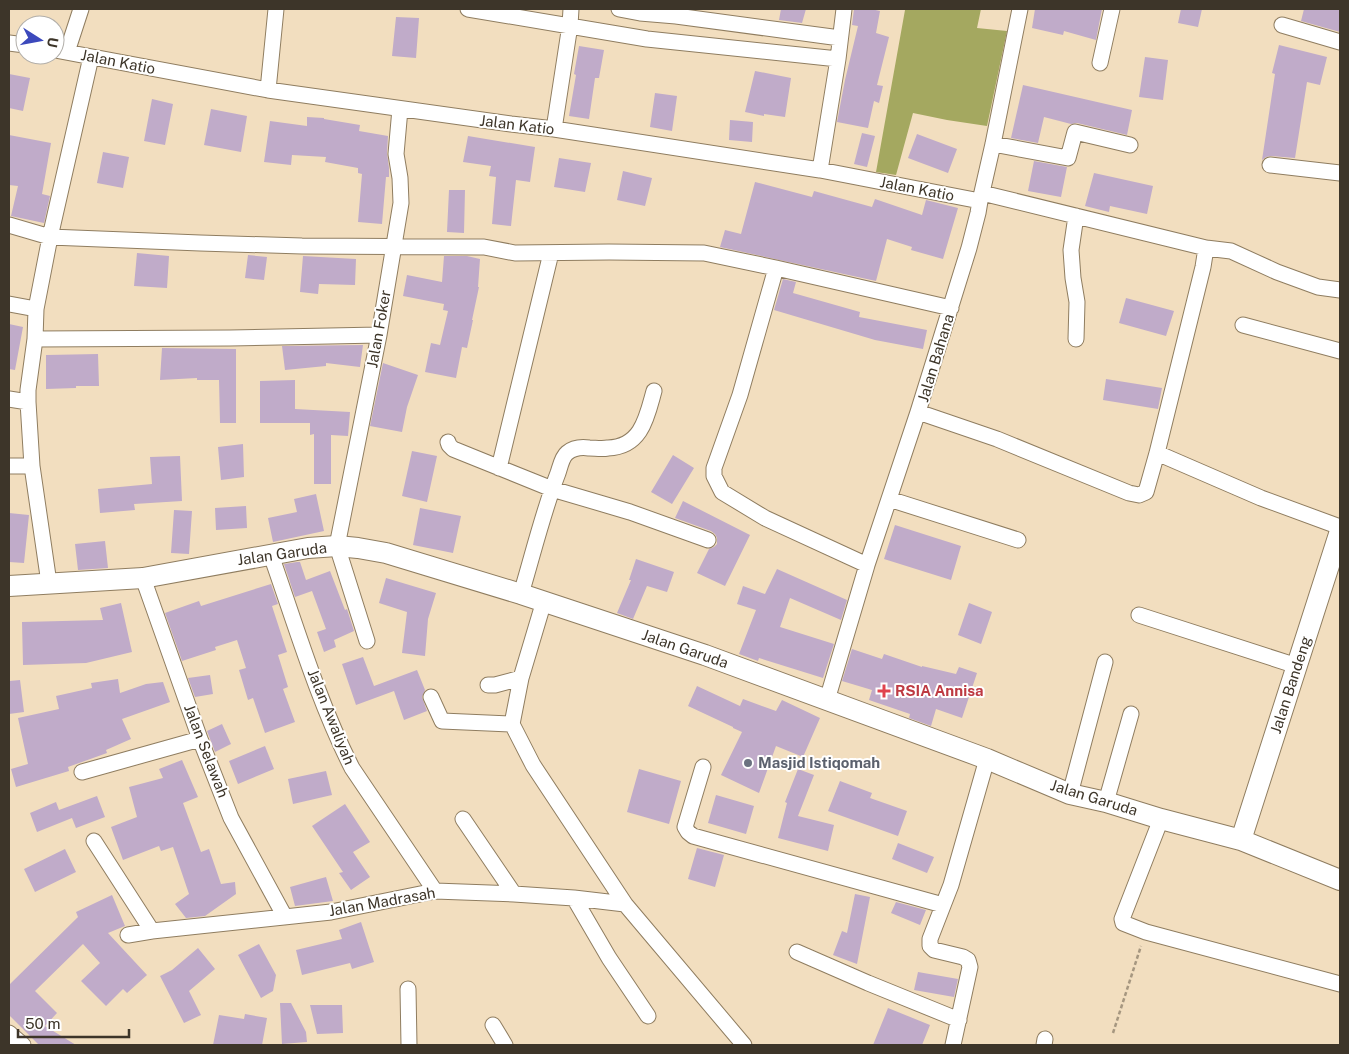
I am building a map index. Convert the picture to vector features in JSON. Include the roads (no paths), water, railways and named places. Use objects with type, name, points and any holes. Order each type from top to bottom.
[{"type":"street","points":[[65,43],[81,9]]},
{"type":"street","points":[[268,90],[276,9]]},
{"type":"street","points":[[468,9],[647,39],[838,59]]},
{"type":"street","points":[[554,129],[571,9]]},
{"type":"street","points":[[619,9],[840,38]]},
{"type":"street","points":[[820,170],[844,9]]},
{"type":"street","name":"Jalan Bahana","points":[[827,700],[867,565],[918,412],[969,248],[993,144],[1020,9]]},
{"type":"street","points":[[1100,63],[1112,9]]},
{"type":"street","points":[[708,20],[708,44]]},
{"type":"street","points":[[1282,25],[1340,42]]},
{"type":"street","name":"Jalan Katio","points":[[65,53],[268,90],[554,129],[981,197],[1076,216],[1206,248],[1231,251],[1277,272],[1318,287],[1340,290]]},
{"type":"street","points":[[49,583],[32,466],[28,402],[36,339],[36,309],[50,237],[91,57]]},
{"type":"street","name":"Jalan Foker","points":[[337,546],[379,335],[401,203],[400,178],[396,154],[400,109]]},
{"type":"street","points":[[993,144],[1068,158],[1075,132],[1130,145]]},
{"type":"street","points":[[1270,165],[1340,173]]},
{"type":"street","points":[[1076,216],[1071,250],[1077,302],[1076,338]]},
{"type":"street","points":[[9,225],[50,237],[210,243],[484,247],[515,253],[704,254],[776,268],[951,308]]},
{"type":"street","points":[[918,412],[997,439],[1129,493],[1139,495],[1146,492],[1206,248]]},
{"type":"street","points":[[499,468],[550,253]]},
{"type":"street","points":[[776,268],[740,395],[714,468],[714,476],[722,492],[765,518],[867,565]]},
{"type":"street","points":[[9,304],[36,309]]},
{"type":"street","points":[[1243,325],[1340,351]]},
{"type":"street","points":[[36,339],[379,335]]},
{"type":"street","points":[[521,594],[552,490],[565,454],[571,450],[585,448],[621,446],[633,439],[640,432],[645,422],[654,391]]},
{"type":"street","points":[[9,399],[28,402]]},
{"type":"street","points":[[448,442],[449,446],[453,449],[552,490],[630,512],[708,540]]},
{"type":"street","points":[[1157,453],[1261,498],[1340,527]]},
{"type":"street","points":[[9,466],[32,466]]},
{"type":"street","points":[[889,499],[1018,540]]},
{"type":"street","name":"Jalan Bandeng","points":[[1241,840],[1340,531]]},
{"type":"street","points":[[337,546],[367,641]]},
{"type":"street","name":"Jalan Garuda","points":[[9,586],[143,578],[308,548],[337,546],[386,553],[544,601],[705,655],[987,759],[1070,794],[1106,802],[1241,840],[1340,880]]},
{"type":"street","name":"Jalan Awaliyah","points":[[271,555],[325,709],[342,748],[352,768],[435,891]]},
{"type":"street","name":"Jalan Selawah","points":[[143,578],[200,739],[231,818],[285,916]]},
{"type":"street","points":[[544,601],[521,678],[512,724],[533,765],[625,904],[744,1045]]},
{"type":"street","points":[[1139,615],[1297,666]]},
{"type":"street","points":[[1070,794],[1105,662]]},
{"type":"street","points":[[488,685],[521,678]]},
{"type":"street","points":[[431,697],[442,722],[512,724]]},
{"type":"street","points":[[1106,802],[1131,714]]},
{"type":"street","points":[[82,772],[200,739]]},
{"type":"street","points":[[953,1045],[970,967],[968,960],[963,957],[934,950],[930,946],[930,939],[950,885],[987,759]]},
{"type":"street","points":[[703,767],[685,827],[693,836],[942,905]]},
{"type":"street","points":[[1161,819],[1122,919],[1124,924],[1146,932],[1340,984]]},
{"type":"street","points":[[463,820],[514,894]]},
{"type":"street","points":[[94,841],[152,931]]},
{"type":"street","name":"Jalan Madrasah","points":[[128,934],[331,912],[435,891],[574,898],[625,904]]},
{"type":"street","points":[[574,898],[609,958],[648,1016]]},
{"type":"street","points":[[797,952],[959,1020]]},
{"type":"street","points":[[408,989],[409,1045]]},
{"type":"street","points":[[493,1025],[505,1045]]},
{"type":"street","points":[[9,1033],[23,1045]]},
{"type":"place","name":"RSIA Annisa","points":[[884,691]]},
{"type":"place","name":"Masjid Istiqomah","points":[[748,763]]}]
